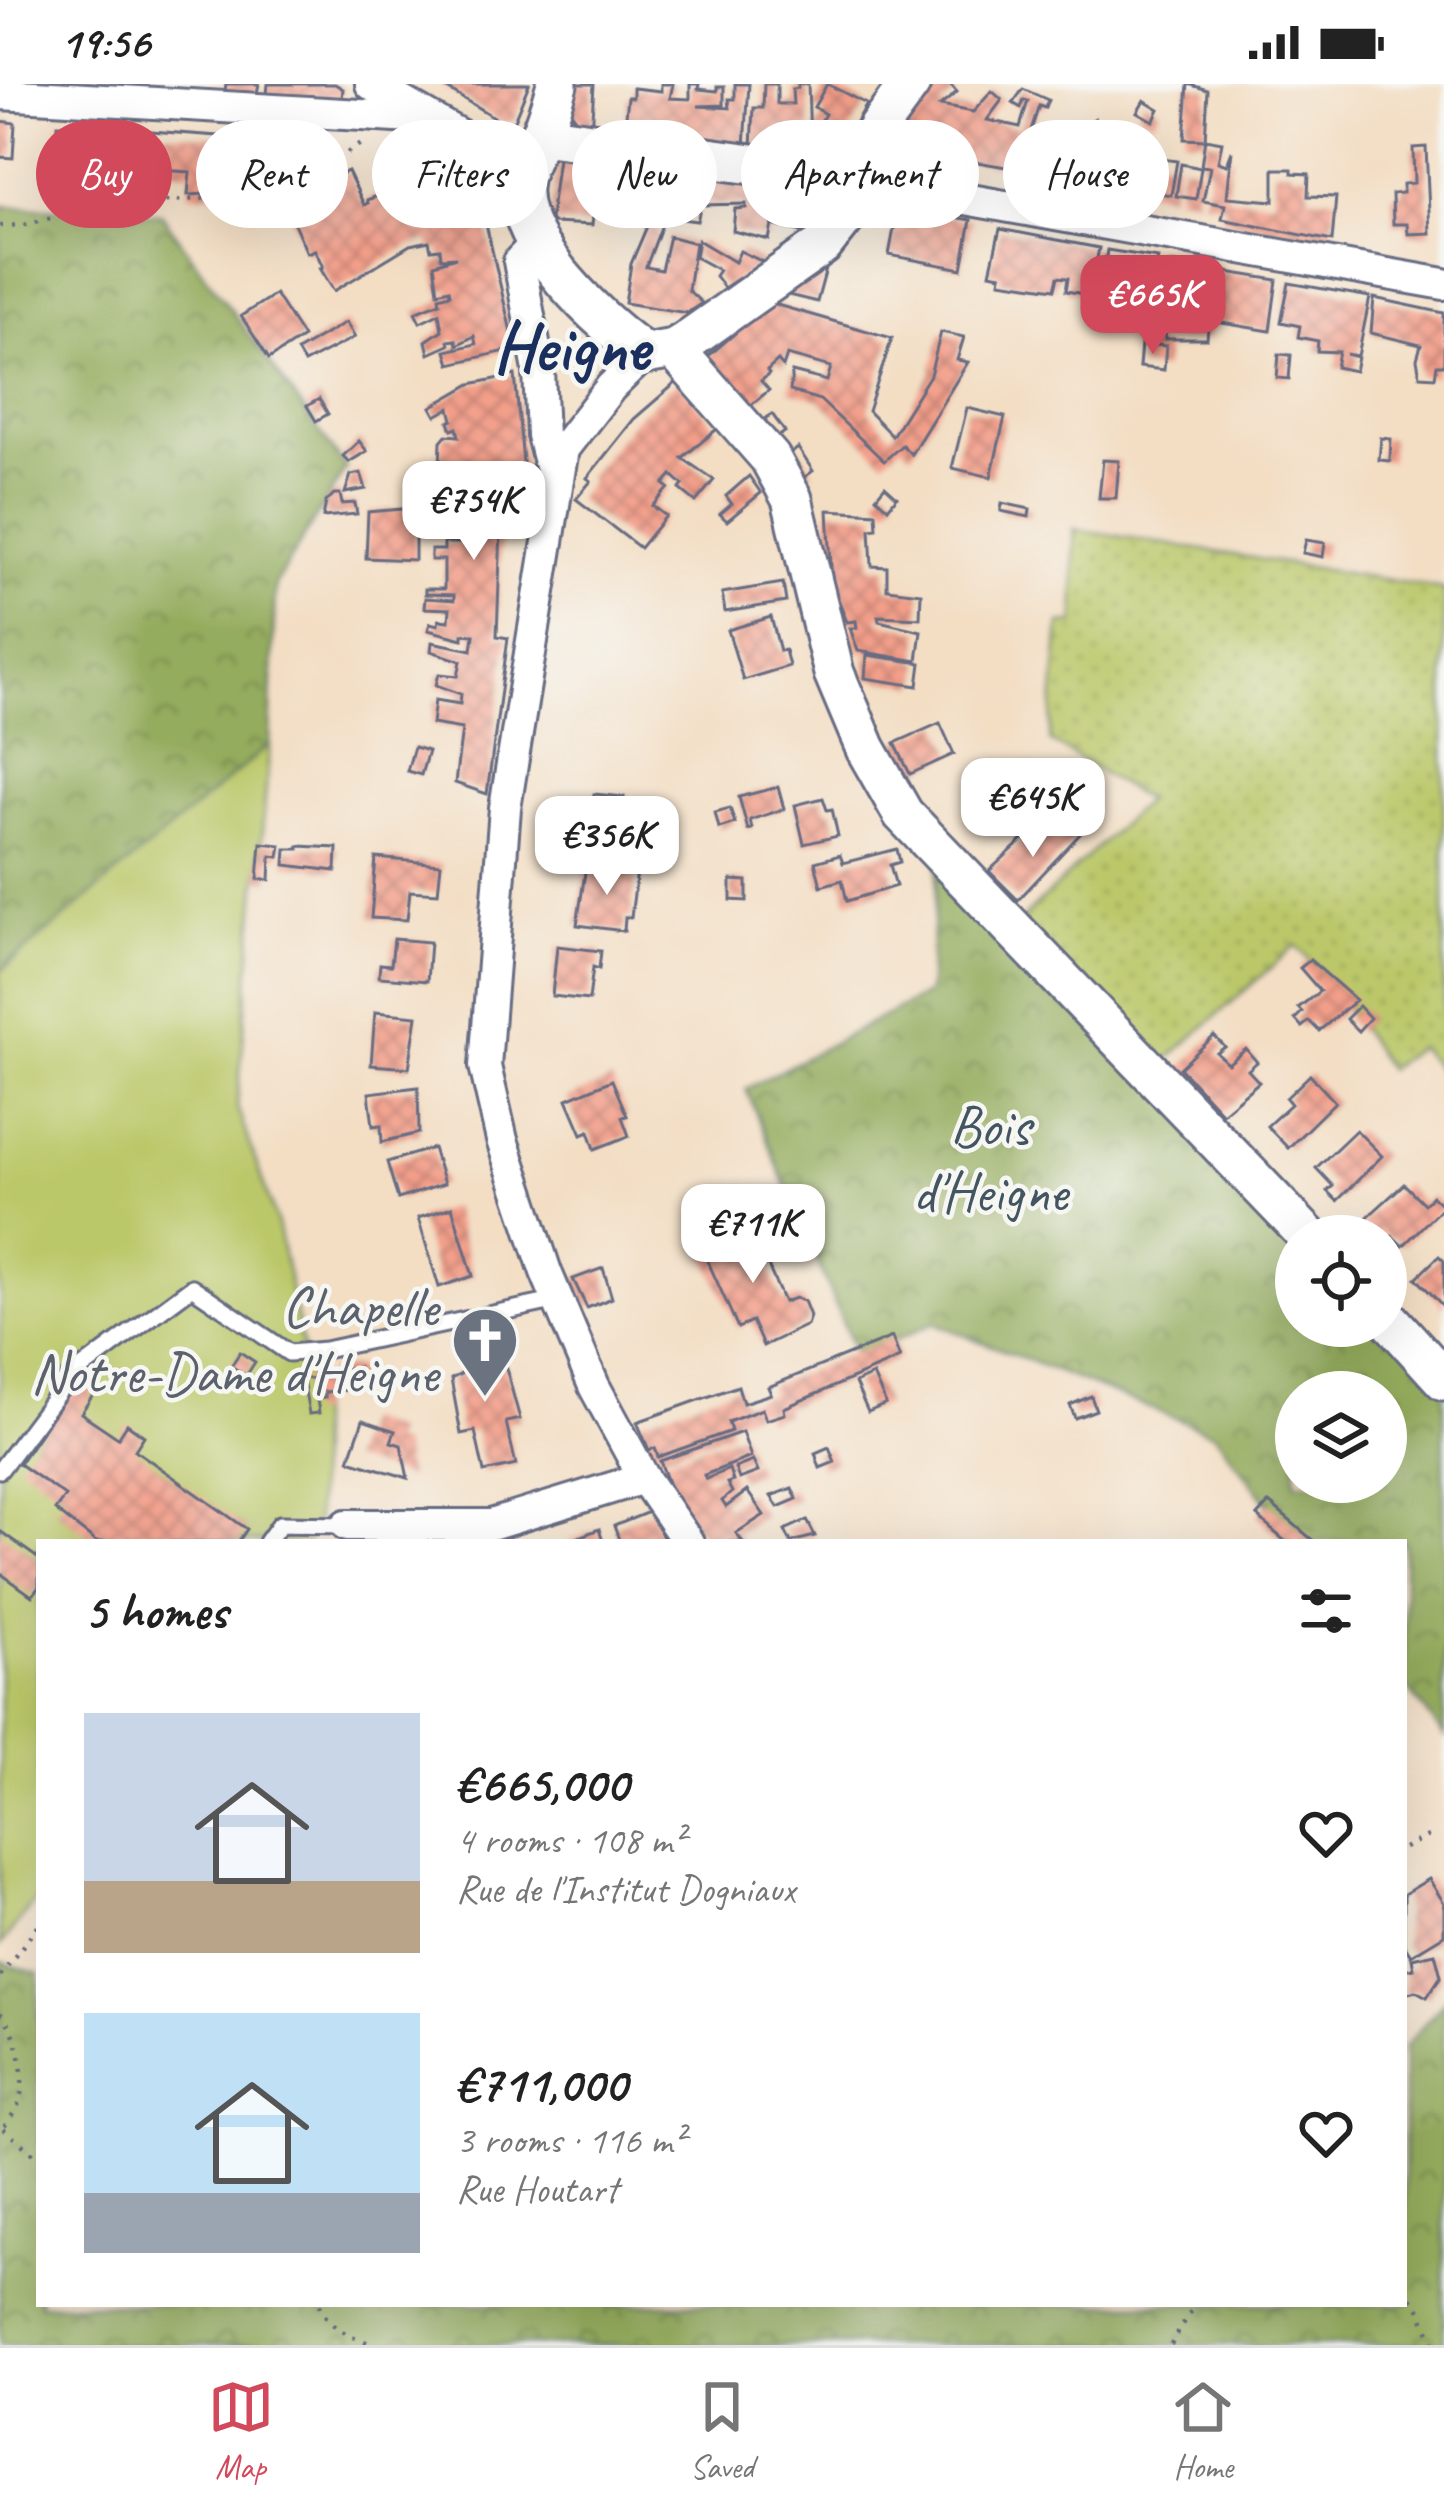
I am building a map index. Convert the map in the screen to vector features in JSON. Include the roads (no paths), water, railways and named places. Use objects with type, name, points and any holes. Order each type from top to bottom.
[{"type":"street","points":[[371,84],[420,120]]},
{"type":"street","points":[[543,120],[557,84]]},
{"type":"street","points":[[884,120],[910,84]]},
{"type":"street","points":[[0,94],[415,118]]},
{"type":"street","points":[[548,150],[741,167]]},
{"type":"street","points":[[979,201],[1444,284]]},
{"type":"street","points":[[531,228],[536,243],[619,336],[660,351],[770,458],[792,499],[835,673],[866,749],[903,814],[1289,1215]]},
{"type":"street","points":[[823,245],[831,228]]},
{"type":"street","points":[[686,1539],[644,1478],[594,1386],[502,1140],[484,1066],[505,808],[563,449],[611,387],[823,245],[836,228]]},
{"type":"street","points":[[536,243],[519,261],[539,371],[542,435],[555,489]]},
{"type":"street","points":[[1407,1339],[1444,1380]]},
{"type":"street","points":[[347,1525],[490,1525],[644,1478]]},
{"type":"lane","points":[[0,1470],[69,1378],[192,1287],[289,1353],[325,1350],[558,1300]]},
{"type":"lane","points":[[269,1539],[280,1524],[347,1525]]},
{"type":"place","name":"Chapelle Notre-Dame d'Heigne","points":[[485,1399]]},
{"type":"district","name":"Heigne","points":[[571,347]]},
{"type":"park label","name":"Bois d'Heigne","points":[[990,1159]]}]
